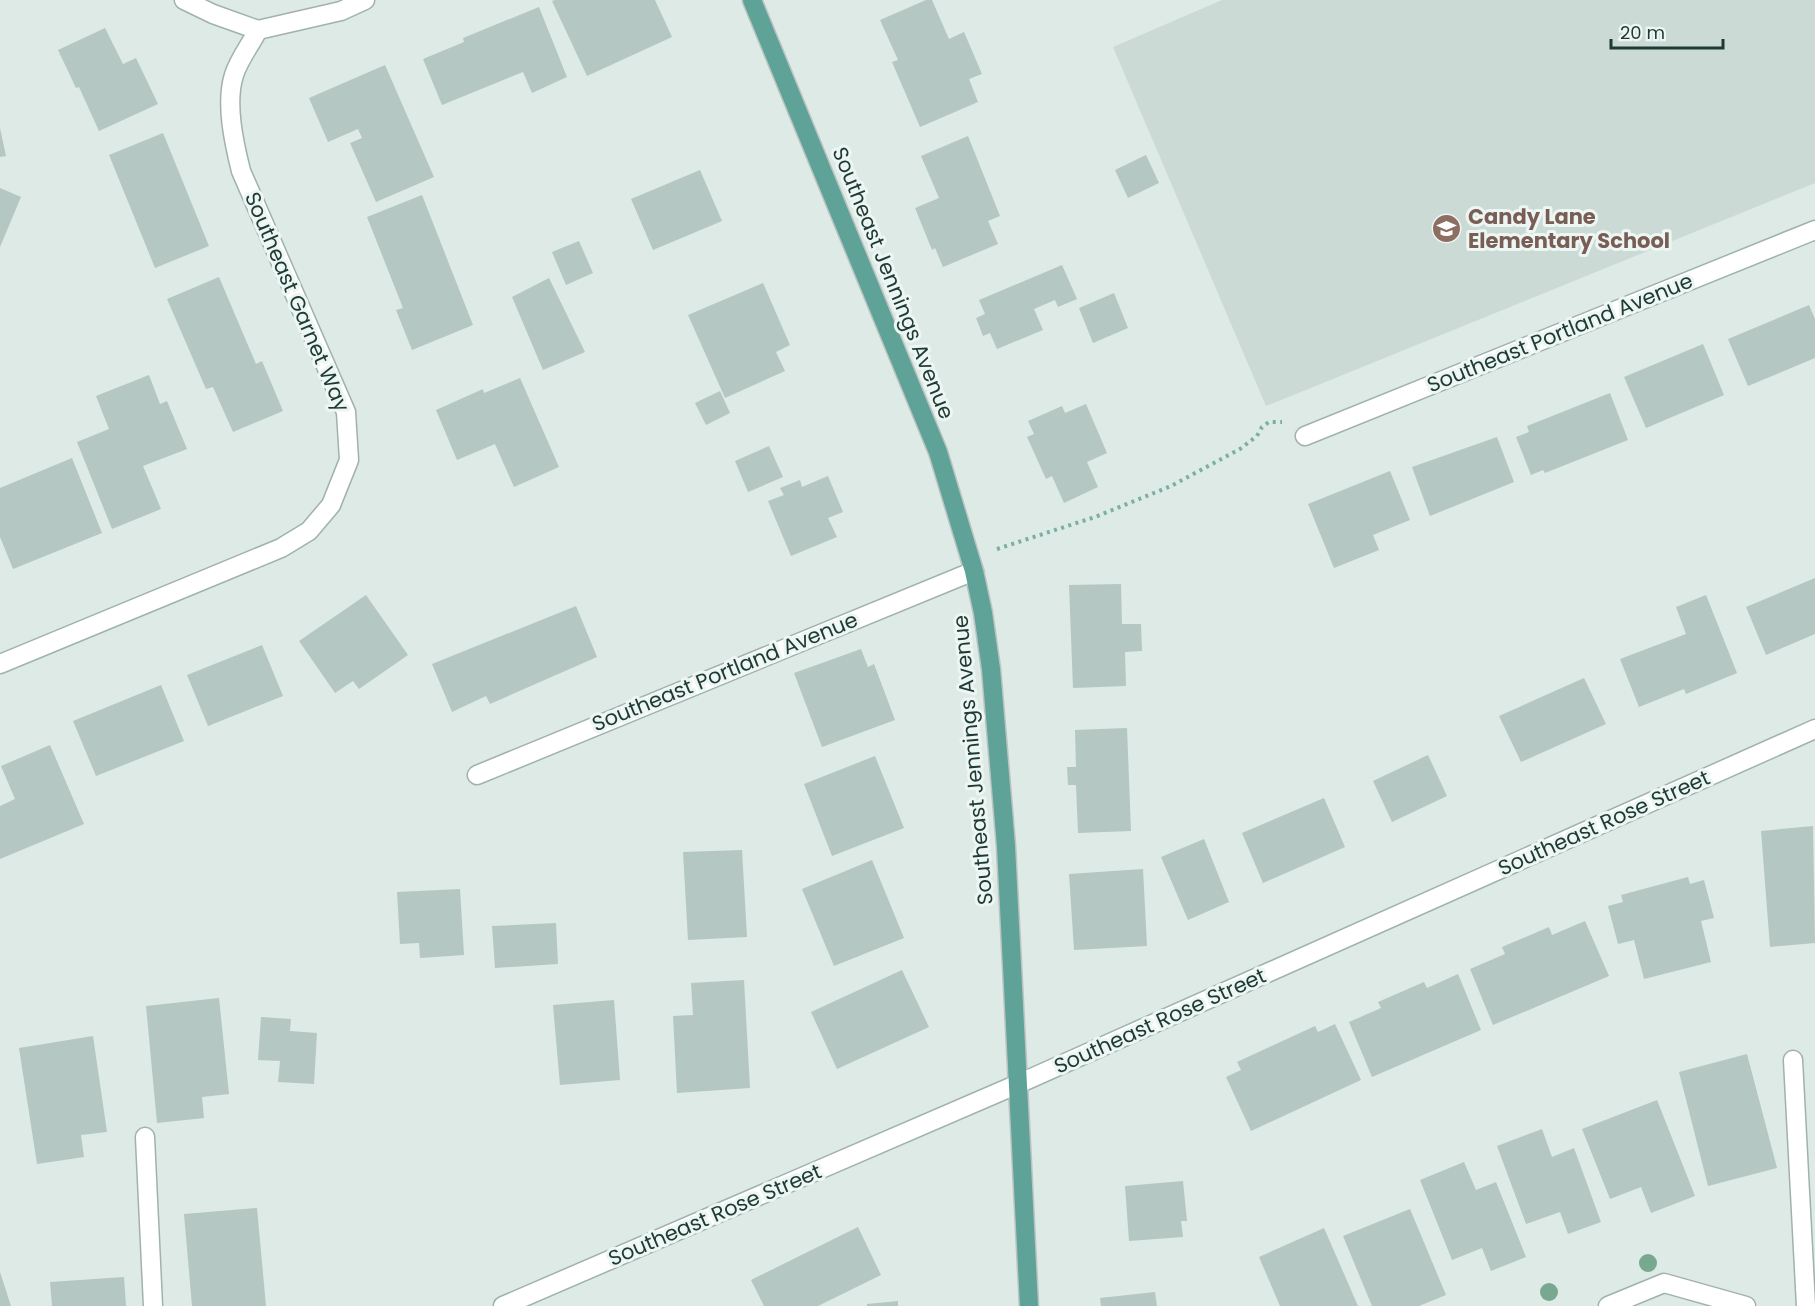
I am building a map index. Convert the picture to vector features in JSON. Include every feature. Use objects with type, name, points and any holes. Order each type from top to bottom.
[{"type":"main road","name":"Southeast Jennings Avenue","points":[[752,0],[919,403],[949,485],[972,564],[988,639],[1000,763],[1029,1306]]},
{"type":"street","points":[[184,0],[213,14],[258,30],[341,11],[364,0]]},
{"type":"street","name":"Southeast Garnet Way","points":[[0,664],[281,548],[309,531],[331,505],[349,460],[346,412],[241,171],[232,137],[231,106],[234,75],[258,30]]},
{"type":"street","name":"Southeast Portland Avenue","points":[[1305,436],[1815,230]]},
{"type":"street","name":"Southeast Portland Avenue","points":[[477,775],[972,564]]},
{"type":"street","name":"Southeast Rose Street","points":[[503,1306],[1018,1084],[1815,729]]},
{"type":"street","points":[[1793,1060],[1806,1306]]},
{"type":"street","points":[[145,1137],[153,1306]]},
{"type":"street","points":[[1608,1306],[1664,1283],[1746,1306]]},
{"type":"path","points":[[972,564],[1171,486],[1240,449],[1257,436],[1262,427],[1269,422],[1285,423],[1305,436]]},
{"type":"shaded area","name":"Candy Lane Elementary School","points":[[1222,0],[1815,0],[1815,183],[1266,406],[1113,47]]},
{"type":"building","points":[[655,0],[672,37],[587,76],[552,1]]},
{"type":"building","points":[[926,0],[932,0],[949,39],[964,32],[982,74],[969,79],[978,102],[920,127],[892,62],[898,60],[880,20]]},
{"type":"building","points":[[539,7],[567,77],[532,93],[523,72],[442,105],[423,59],[464,42],[463,38]]},
{"type":"building","points":[[105,28],[123,64],[136,58],[158,104],[99,131],[79,87],[76,88],[58,50]]},
{"type":"building","points":[[385,65],[434,177],[376,202],[350,143],[362,138],[358,129],[328,142],[309,98]]},
{"type":"building","points":[[0,128],[6,156],[0,157]]},
{"type":"building","points":[[163,133],[209,246],[155,268],[109,155]]},
{"type":"building","points":[[968,136],[1000,216],[988,221],[998,244],[943,267],[935,248],[932,250],[915,208],[939,198],[921,156]]},
{"type":"building","points":[[1146,155],[1159,183],[1128,198],[1115,170]]},
{"type":"building","points":[[700,170],[722,221],[653,250],[631,199]]},
{"type":"building","points":[[0,188],[21,197],[0,247]]},
{"type":"building","points":[[422,195],[473,325],[412,350],[396,310],[403,308],[367,217]]},
{"type":"building","points":[[579,241],[593,273],[566,285],[552,252]]},
{"type":"building","points":[[1062,265],[1077,299],[1058,307],[1055,300],[1034,309],[1043,330],[997,349],[990,333],[983,336],[976,318],[985,314],[979,300]]},
{"type":"building","points":[[219,277],[256,364],[262,361],[283,411],[233,432],[213,387],[206,389],[167,299]]},
{"type":"building","points":[[549,278],[585,352],[543,370],[512,297]]},
{"type":"building","points":[[763,283],[790,345],[776,352],[785,371],[725,398],[688,315]]},
{"type":"building","points":[[1114,293],[1128,328],[1093,343],[1079,308]]},
{"type":"building","points":[[1809,305],[1815,319],[1815,358],[1748,386],[1728,339]]},
{"type":"building","points":[[1703,344],[1724,395],[1646,428],[1624,377]]},
{"type":"building","points":[[149,375],[160,404],[167,401],[187,449],[143,466],[161,509],[112,529],[77,442],[109,429],[96,396]]},
{"type":"building","points":[[520,378],[559,467],[514,487],[495,444],[457,460],[436,410],[483,389],[484,393]]},
{"type":"building","points":[[720,391],[730,413],[706,425],[695,403]]},
{"type":"building","points":[[1610,393],[1628,440],[1545,473],[1543,470],[1531,475],[1516,437],[1529,432],[1527,426]]},
{"type":"building","points":[[1086,404],[1107,453],[1087,462],[1098,487],[1064,503],[1052,476],[1046,479],[1027,437],[1034,434],[1028,421],[1062,406],[1065,413]]},
{"type":"building","points":[[1497,437],[1514,482],[1430,516],[1412,467]]},
{"type":"building","points":[[769,446],[783,477],[748,492],[735,461]]},
{"type":"building","points":[[72,458],[102,533],[13,569],[0,537],[0,488]]},
{"type":"building","points":[[1390,471],[1410,520],[1373,535],[1379,550],[1334,568],[1308,504]]},
{"type":"building","points":[[828,476],[843,512],[828,518],[837,537],[791,556],[768,501],[784,495],[780,488],[800,480],[802,487]]},
{"type":"building","points":[[1815,578],[1815,634],[1766,655],[1746,607]]},
{"type":"building","points":[[1121,584],[1122,624],[1141,624],[1142,651],[1125,652],[1126,686],[1073,688],[1069,585]]},
{"type":"building","points":[[366,595],[408,655],[359,689],[353,681],[335,693],[299,641]]},
{"type":"building","points":[[1706,595],[1737,673],[1686,694],[1684,689],[1639,707],[1620,659],[1686,634],[1676,607]]},
{"type":"building","points":[[576,606],[597,657],[490,704],[486,696],[452,712],[432,664]]},
{"type":"building","points":[[262,645],[283,696],[208,726],[187,675]]},
{"type":"building","points":[[861,649],[868,667],[874,664],[895,720],[822,747],[794,673]]},
{"type":"building","points":[[1584,678],[1606,724],[1521,762],[1499,716]]},
{"type":"building","points":[[161,685],[184,741],[96,776],[73,721]]},
{"type":"building","points":[[1127,728],[1131,831],[1078,833],[1076,785],[1068,785],[1067,767],[1076,767],[1075,730]]},
{"type":"building","points":[[50,745],[84,824],[0,859],[0,806],[15,799],[1,766]]},
{"type":"building","points":[[1428,755],[1447,796],[1392,822],[1373,781]]},
{"type":"building","points":[[875,756],[904,828],[832,856],[804,784]]},
{"type":"building","points":[[1324,798],[1345,847],[1263,883],[1242,833]]},
{"type":"building","points":[[1813,826],[1815,943],[1770,947],[1761,831]]},
{"type":"building","points":[[1204,839],[1229,902],[1188,920],[1161,857]]},
{"type":"building","points":[[742,850],[747,937],[688,940],[683,852]]},
{"type":"building","points":[[872,860],[904,938],[834,966],[802,889]]},
{"type":"building","points":[[1143,869],[1147,946],[1074,950],[1069,874]]},
{"type":"building","points":[[1688,877],[1690,884],[1704,880],[1714,918],[1701,921],[1711,962],[1644,979],[1634,940],[1618,944],[1608,906],[1623,902],[1621,895]]},
{"type":"building","points":[[460,889],[464,955],[420,958],[419,943],[400,944],[397,892]]},
{"type":"building","points":[[1585,921],[1609,976],[1493,1025],[1470,969],[1505,954],[1502,947],[1549,927],[1552,935]]},
{"type":"building","points":[[556,923],[558,964],[495,968],[492,926]]},
{"type":"building","points":[[902,970],[929,1027],[837,1069],[811,1012]]},
{"type":"building","points":[[1458,974],[1481,1030],[1372,1077],[1349,1022],[1381,1008],[1378,1002],[1424,982],[1427,988]]},
{"type":"building","points":[[744,980],[750,1088],[677,1093],[673,1016],[693,1015],[691,983]]},
{"type":"building","points":[[219,998],[229,1094],[202,1097],[204,1118],[157,1123],[146,1006]]},
{"type":"building","points":[[614,1000],[620,1080],[560,1085],[553,1005]]},
{"type":"building","points":[[261,1017],[291,1019],[290,1031],[317,1033],[314,1084],[278,1082],[280,1061],[258,1060]]},
{"type":"building","points":[[1335,1024],[1361,1080],[1251,1131],[1226,1077],[1241,1070],[1237,1062],[1315,1026],[1318,1032]]},
{"type":"building","points":[[93,1036],[107,1132],[81,1135],[84,1157],[37,1164],[19,1048]]},
{"type":"building","points":[[1747,1054],[1777,1168],[1708,1186],[1679,1072]]},
{"type":"building","points":[[1657,1100],[1695,1196],[1651,1213],[1641,1187],[1610,1199],[1582,1129]]},
{"type":"building","points":[[1542,1129],[1552,1157],[1574,1148],[1601,1222],[1568,1234],[1560,1212],[1526,1224],[1497,1146]]},
{"type":"building","points":[[1464,1162],[1476,1190],[1496,1182],[1526,1257],[1491,1271],[1482,1248],[1452,1260],[1420,1180]]},
{"type":"building","points":[[1183,1181],[1187,1221],[1181,1221],[1183,1237],[1129,1241],[1125,1186]]},
{"type":"building","points":[[257,1208],[266,1306],[192,1306],[184,1214]]},
{"type":"building","points":[[1410,1209],[1446,1295],[1419,1306],[1372,1306],[1343,1236]]},
{"type":"building","points":[[858,1227],[881,1275],[818,1306],[764,1306],[751,1280]]},
{"type":"building","points":[[1324,1228],[1358,1306],[1280,1306],[1259,1257]]},
{"type":"building","points":[[0,1272],[11,1306],[0,1306]]},
{"type":"building","points":[[124,1277],[126,1306],[52,1306],[50,1282]]},
{"type":"building","points":[[1155,1292],[1157,1306],[1101,1306],[1100,1298]]},
{"type":"building","points":[[898,1301],[898,1306],[867,1306],[867,1304]]},
{"type":"place","name":"Candy Lane Elementary School","points":[[1447,229]]}]
